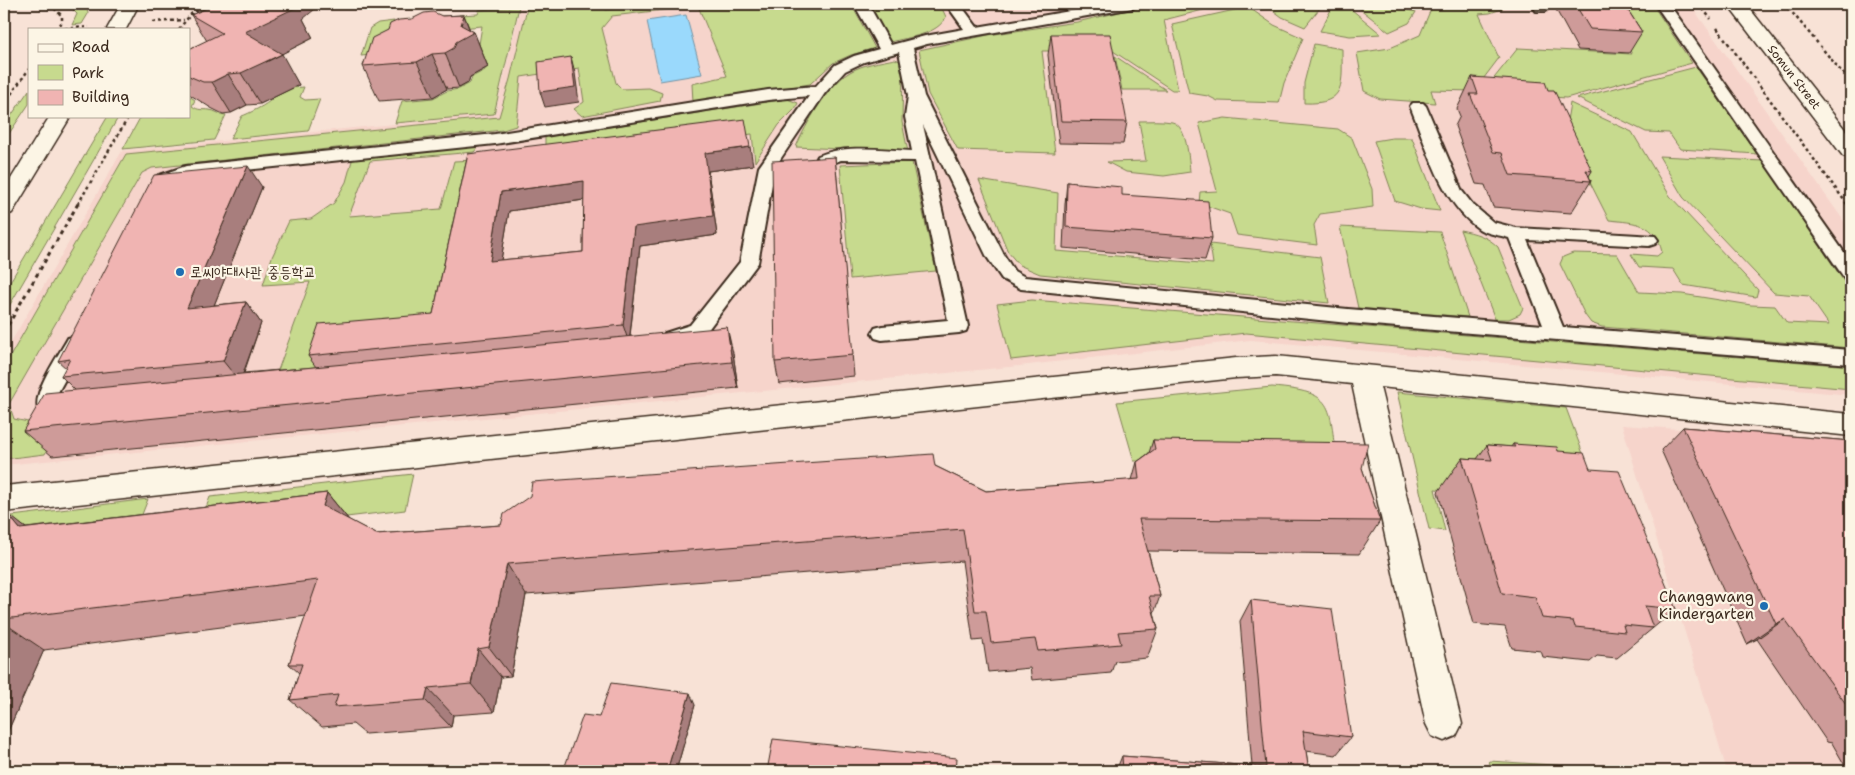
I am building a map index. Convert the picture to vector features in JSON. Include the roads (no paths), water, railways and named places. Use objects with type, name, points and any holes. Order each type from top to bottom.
[{"type":"street","points":[[117,28],[130,4]]},
{"type":"street","name":"Somun Street","points":[[1736,4],[1851,151]]},
{"type":"street","points":[[4,208],[60,118]]},
{"type":"street","points":[[4,499],[1236,368],[1276,366],[1364,377],[1851,425]]},
{"type":"street","points":[[1364,377],[1444,724]]},
{"type":"lane","points":[[861,4],[887,50]]},
{"type":"lane","points":[[953,4],[972,30]]},
{"type":"lane","points":[[652,345],[697,330],[749,263],[767,167],[820,90],[840,68],[859,58],[972,30],[1133,4]]},
{"type":"lane","points":[[1662,4],[1851,275]]},
{"type":"lane","points":[[904,46],[916,96],[996,257],[1008,275],[1020,283],[1348,316],[1851,357]]},
{"type":"lane","points":[[154,197],[163,180],[186,171],[495,139],[768,95],[820,90]]},
{"type":"lane","points":[[882,333],[959,326],[913,117],[916,96]]},
{"type":"lane","points":[[1418,106],[1454,193],[1467,209],[1487,226],[1516,234],[1649,240]]},
{"type":"lane","points":[[817,174],[818,168],[824,159],[841,154],[921,156]]},
{"type":"lane","points":[[1516,234],[1556,333]]},
{"type":"lane","points":[[74,408],[55,410],[46,406],[47,394],[84,325]]},
{"type":"water","points":[[686,15],[702,74],[660,81],[647,21]]},
{"type":"place","name":"로씨야대사관 중등학교","points":[[180,272]]},
{"type":"place","name":"Changgwang Kindergarten","points":[[1764,606]]}]
